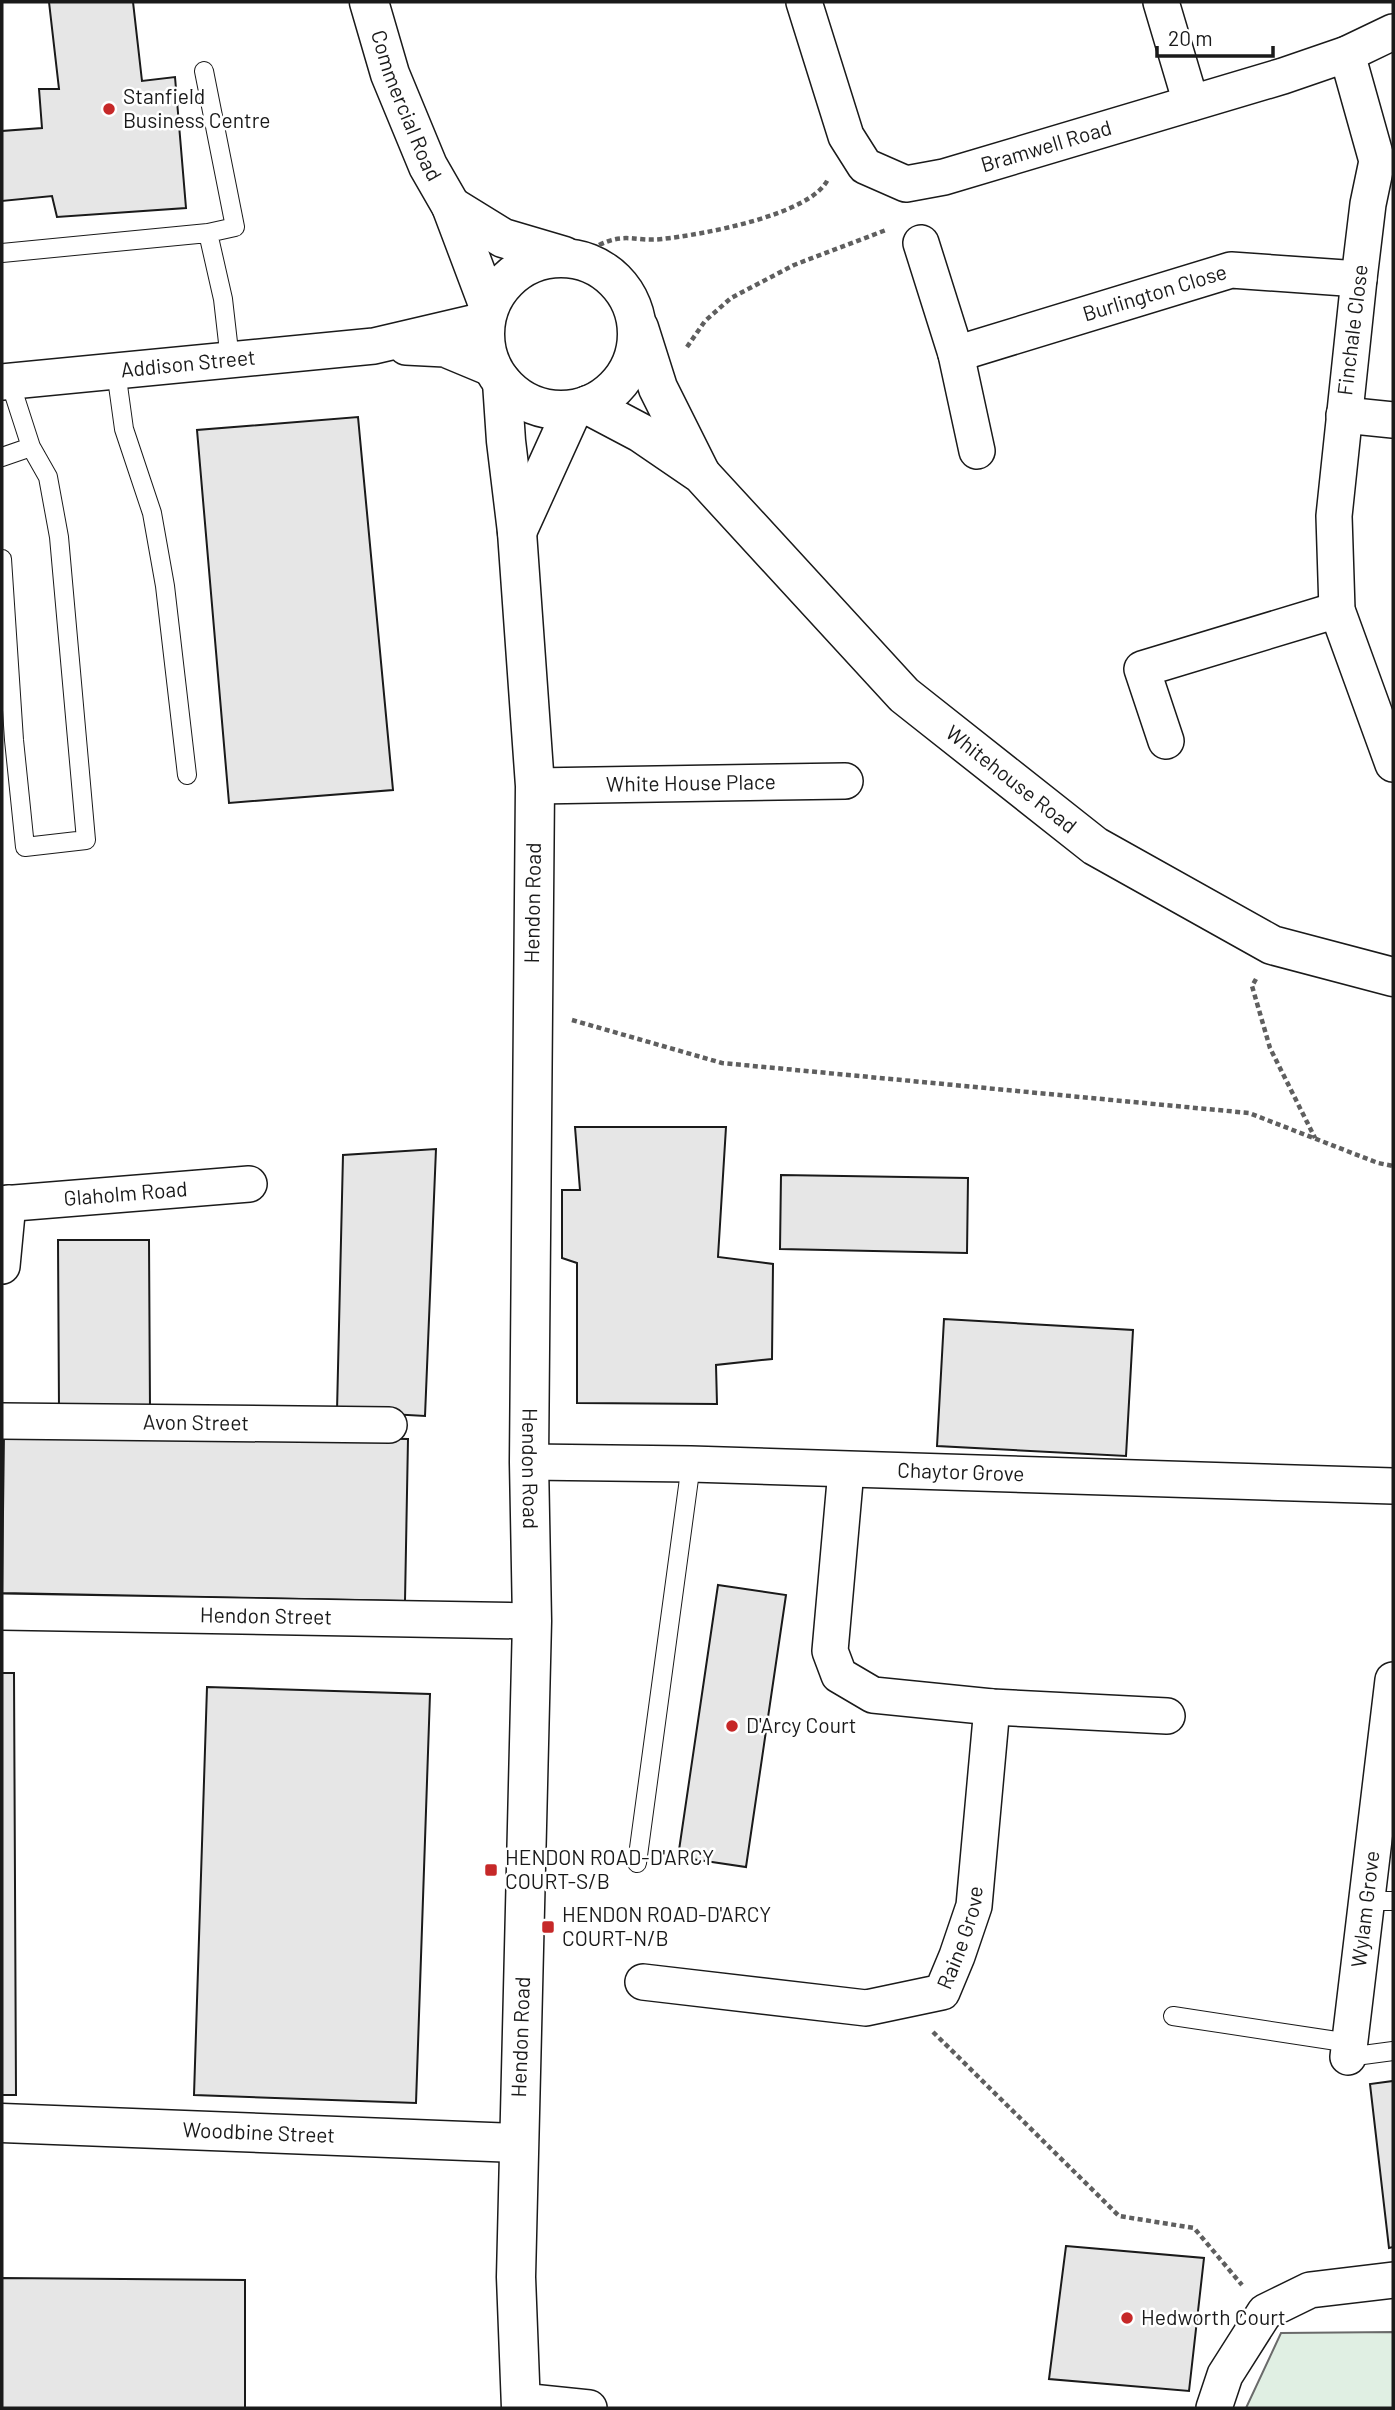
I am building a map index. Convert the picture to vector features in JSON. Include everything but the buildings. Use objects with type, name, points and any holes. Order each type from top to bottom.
[{"type":"main road","name":"Commercial Road","points":[[369,2],[390,74],[428,166],[451,206],[487,314]]},
{"type":"main road","name":"Commercial Road","points":[[451,206],[503,238],[573,258]]},
{"type":"main road","points":[[547,258],[573,258],[594,264],[612,277],[625,293],[634,312],[637,335],[634,357],[624,378],[608,394],[580,408],[543,408],[521,399],[497,376],[486,349],[487,314],[502,284],[523,267],[547,258]]},
{"type":"main road","name":"Whitehouse Road","points":[[634,312],[658,388],[701,474]]},
{"type":"main road","name":"Hendon Road","points":[[497,376],[517,532],[535,786],[529,1462],[532,1621],[516,2277],[521,2404]]},
{"type":"main road","name":"Whitehouse Road","points":[[580,408],[641,433],[701,474],[904,695],[1094,846],[1272,945],[1393,977]]},
{"type":"main road","name":"Hendon Road","points":[[517,532],[580,408]]},
{"type":"main road","name":"Woodbine Street","points":[[2,2123],[518,2143]]},
{"type":"street","name":"Bramwell Road","points":[[804,2],[846,136],[865,166],[906,184],[944,177],[1191,103],[1347,54],[1393,32]]},
{"type":"street","points":[[1161,2],[1191,103]]},
{"type":"street","name":"Finchale Close","points":[[1347,54],[1377,160],[1368,204],[1343,415],[1334,516],[1336,610],[1393,764]]},
{"type":"street","points":[[906,235],[956,354],[978,451]]},
{"type":"street","name":"Burlington Close","points":[[956,354],[1231,270],[1359,279]]},
{"type":"street","points":[[374,346],[487,314]]},
{"type":"street","points":[[374,346],[445,349],[497,376]]},
{"type":"street","name":"Addison Street","points":[[6,382],[374,346]]},
{"type":"street","points":[[1343,415],[1393,420]]},
{"type":"street","points":[[1166,741],[1142,669],[1336,610]]},
{"type":"street","name":"White House Place","points":[[535,786],[845,780]]},
{"type":"street","name":"Glaholm Road","points":[[5,1204],[249,1184]]},
{"type":"street","points":[[2,1266],[5,1204]]},
{"type":"street","name":"Avon Street","points":[[2,1421],[389,1425]]},
{"type":"street","name":"Chaytor Grove","points":[[529,1462],[691,1464],[1393,1486]]},
{"type":"street","points":[[846,1470],[830,1651],[839,1675],[873,1695],[992,1707],[1167,1716]]},
{"type":"street","name":"Hendon Street","points":[[2,1612],[532,1621]]},
{"type":"street","name":"Wylam Grove","points":[[1349,2050],[1380,1901],[1393,1680]]},
{"type":"street","name":"Raine Grove","points":[[643,1982],[866,2008],[942,1992],[974,1906],[992,1707]]},
{"type":"street","points":[[1214,2408],[1224,2375],[1265,2312],[1310,2290],[1393,2280]]},
{"type":"street","points":[[521,2404],[589,2408]]},
{"type":"lane","points":[[2,253],[208,233],[235,227],[204,71]]},
{"type":"lane","points":[[208,233],[223,299],[230,360]]},
{"type":"lane","points":[[116,371],[124,429],[152,513],[164,586],[187,775]]},
{"type":"lane","points":[[2,559],[14,740],[25,847],[86,839],[59,537],[48,477],[31,447],[6,382]]},
{"type":"lane","points":[[2,457],[31,447]]},
{"type":"lane","points":[[637,1863],[691,1464]]},
{"type":"lane","points":[[1173,2016],[1349,2050],[1393,2051]]},
{"type":"path","points":[[573,258],[615,237],[659,239],[715,232],[807,201],[827,184],[846,136]]},
{"type":"path","points":[[658,388],[705,321],[731,298],[794,265],[906,235]]},
{"type":"path","points":[[1272,945],[1252,986],[1270,1048],[1316,1139]]},
{"type":"path","points":[[532,1008],[722,1063],[1249,1113],[1378,1163],[1393,1166]]},
{"type":"path","points":[[903,2002],[1119,2216],[1194,2228],[1265,2312]]},
{"type":"green space","points":[[1393,2332],[1393,2408],[1246,2408],[1281,2333]]},
{"type":"place","name":"Stanfield Business Centre","points":[[109,109]]},
{"type":"place","name":"D'Arcy Court","points":[[732,1726]]},
{"type":"place","name":"HENDON ROAD-D'ARCY COURT-S/B","points":[[491,1870]]},
{"type":"place","name":"HENDON ROAD-D'ARCY COURT-N/B","points":[[548,1927]]},
{"type":"place","name":"Hedworth Court","points":[[1127,2318]]}]
